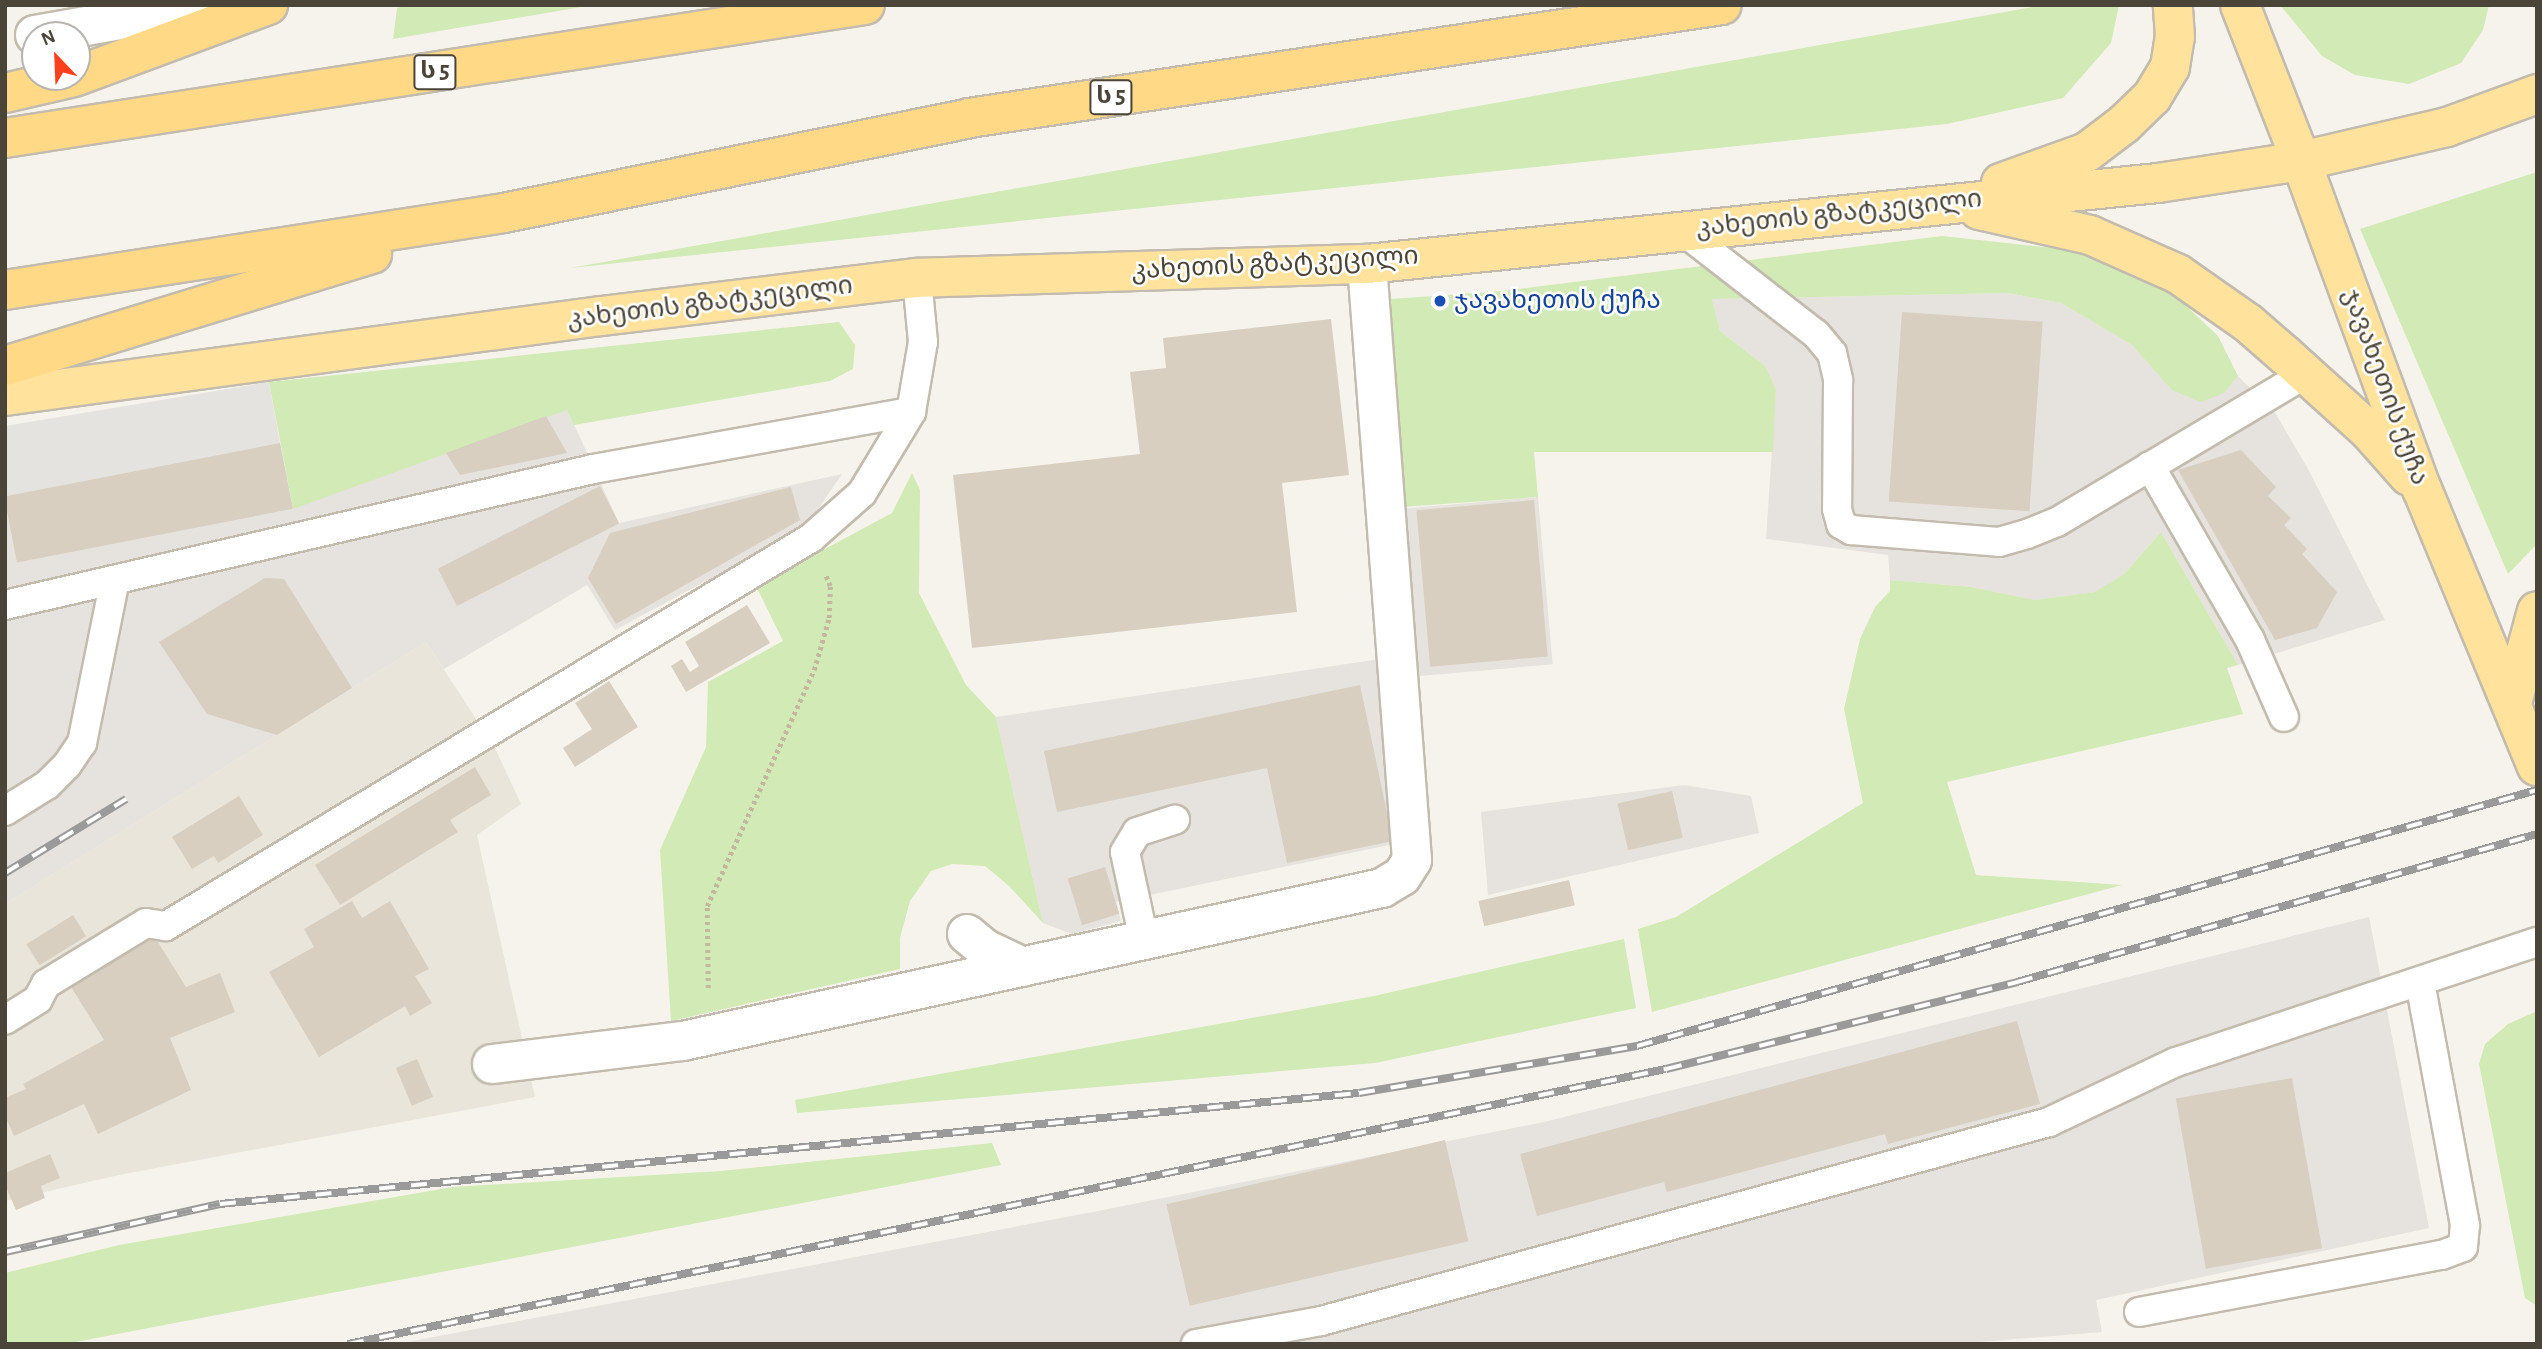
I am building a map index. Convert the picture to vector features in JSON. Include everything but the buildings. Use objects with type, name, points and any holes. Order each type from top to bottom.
[{"type":"highway","points":[[91,70],[268,5]]},
{"type":"highway","name":"ს 5","points":[[5,138],[865,5]]},
{"type":"highway","name":"ს 5","points":[[5,290],[504,213],[970,118],[1722,5]]},
{"type":"highway","points":[[5,366],[504,213]]},
{"type":"main road","points":[[1947,203],[2087,152],[2124,124],[2152,97],[2170,67],[2175,37],[2173,5]]},
{"type":"main road","name":"ჯავახეთის ქუჩა","points":[[2240,5],[2301,161],[2422,489],[2537,766]]},
{"type":"main road","name":"კახეთის გზატკეცილი","points":[[5,396],[601,316],[917,278],[1367,264],[2158,183],[2301,161],[2446,127],[2537,94]]},
{"type":"main road","points":[[1947,203],[2090,235],[2178,274],[2248,323],[2370,431],[2422,489]]},
{"type":"main road","points":[[2512,703],[2537,611]]},
{"type":"street","points":[[91,25],[206,5]]},
{"type":"street","points":[[492,1064],[683,1041],[1382,888],[1402,876],[1412,860],[1367,264]]},
{"type":"street","points":[[967,934],[985,949],[1023,967]]},
{"type":"lane","points":[[1683,230],[1816,334],[1832,353],[1838,380],[1837,509],[1841,523],[1851,530],[1999,542],[2057,522],[2305,374]]},
{"type":"lane","points":[[5,1020],[38,999],[46,984],[146,923],[166,926],[811,538],[862,493],[911,412],[923,342],[917,278]]},
{"type":"lane","points":[[5,605],[593,469],[911,412]]},
{"type":"lane","points":[[2150,466],[2250,640],[2284,717]]},
{"type":"lane","points":[[5,811],[47,785],[67,765],[82,743],[115,580]]},
{"type":"lane","points":[[1144,940],[1125,852],[1137,832],[1175,820]]},
{"type":"lane","points":[[1196,1344],[1321,1321],[2049,1122],[2176,1062],[2537,942]]},
{"type":"lane","points":[[2139,1312],[2442,1255],[2463,1247],[2465,1225],[2420,982]]},
{"type":"path","points":[[712,1035],[706,958],[707,906],[814,670],[829,618],[830,586],[811,538]]},
{"type":"shaded area","points":[[2008,293],[2061,303],[2132,345],[2172,389],[2224,393],[2238,376],[2276,414],[2308,469],[2385,620],[2238,665],[2161,532],[2124,574],[2096,592],[2035,600],[1971,587],[1890,580],[1888,555],[1766,539],[1776,389],[1765,366],[1720,331],[1712,299]]},
{"type":"shaded area","points":[[269,382],[280,443],[5,500],[5,426]]},
{"type":"shaded area","points":[[567,409],[619,523],[842,474],[805,528],[615,630],[587,585],[444,669],[426,642],[5,904],[5,500],[280,443],[293,508]]},
{"type":"shaded area","points":[[1538,497],[1553,664],[1417,676],[1403,509]]},
{"type":"shaded area","points":[[426,642],[495,748],[521,804],[477,835],[535,1097],[119,1175],[5,1201],[5,904]]},
{"type":"shaded area","points":[[1380,659],[1392,822],[1389,845],[1116,902],[1121,921],[1072,934],[1043,923],[996,717]]},
{"type":"shaded area","points":[[1684,785],[1751,796],[1759,833],[1488,895],[1481,812]]},
{"type":"shaded area","points":[[2369,917],[2429,1228],[2096,1300],[2102,1332],[1955,1344],[397,1344],[1098,1211],[1544,1122]]},
{"type":"green space","points":[[409,5],[593,5],[393,39],[397,8]]},
{"type":"green space","points":[[2044,5],[2119,5],[2111,43],[2063,98],[1947,124],[570,268]]},
{"type":"green space","points":[[2280,5],[2489,5],[2483,30],[2461,63],[2409,84],[2355,75],[2322,56]]},
{"type":"green space","points":[[2537,172],[2537,544],[2508,574],[2360,229]]},
{"type":"green space","points":[[1942,236],[2080,251],[2163,284],[2218,336],[2238,376],[2224,393],[2201,402],[2172,390],[2132,345],[2061,303],[2008,293],[1712,299],[1720,331],[1765,366],[1776,389],[1773,452],[1534,452],[1538,497],[1402,507],[1391,299],[1502,291]]},
{"type":"green space","points":[[839,322],[855,345],[853,369],[830,381],[574,425],[567,410],[293,509],[269,382]]},
{"type":"green space","points":[[912,473],[920,490],[919,593],[966,685],[996,717],[1043,923],[1009,886],[985,866],[952,864],[931,871],[910,901],[900,938],[900,969],[671,1021],[660,850],[706,747],[708,682],[783,641],[756,586],[892,513]]},
{"type":"green space","points":[[2161,532],[2238,665],[2227,668],[2243,714],[1947,782],[1976,875],[2122,885],[1652,1012],[1638,929],[1676,917],[1863,803],[1844,709],[1860,639],[1875,607],[1890,591],[1890,580],[1971,587],[2035,600],[2095,592],[2124,574]]},
{"type":"green space","points":[[1624,939],[1636,1008],[1375,1063],[797,1113],[795,1100],[1374,996]]},
{"type":"green space","points":[[2537,1011],[2537,1306],[2525,1298],[2479,1064],[2485,1044],[2508,1024]]},
{"type":"green space","points":[[992,1143],[1001,1165],[65,1344],[5,1344],[5,1273],[119,1245],[453,1187],[721,1171]]},
{"type":"railway","points":[[5,1252],[220,1204],[1359,1093],[1637,1046],[2537,790]]},
{"type":"railway","points":[[5,873],[126,799]]},
{"type":"railway","points":[[348,1344],[1666,1069],[2017,982],[2537,834]]},
{"type":"place","name":"ჯავახეთის ქუჩა","points":[[1440,301]]}]
